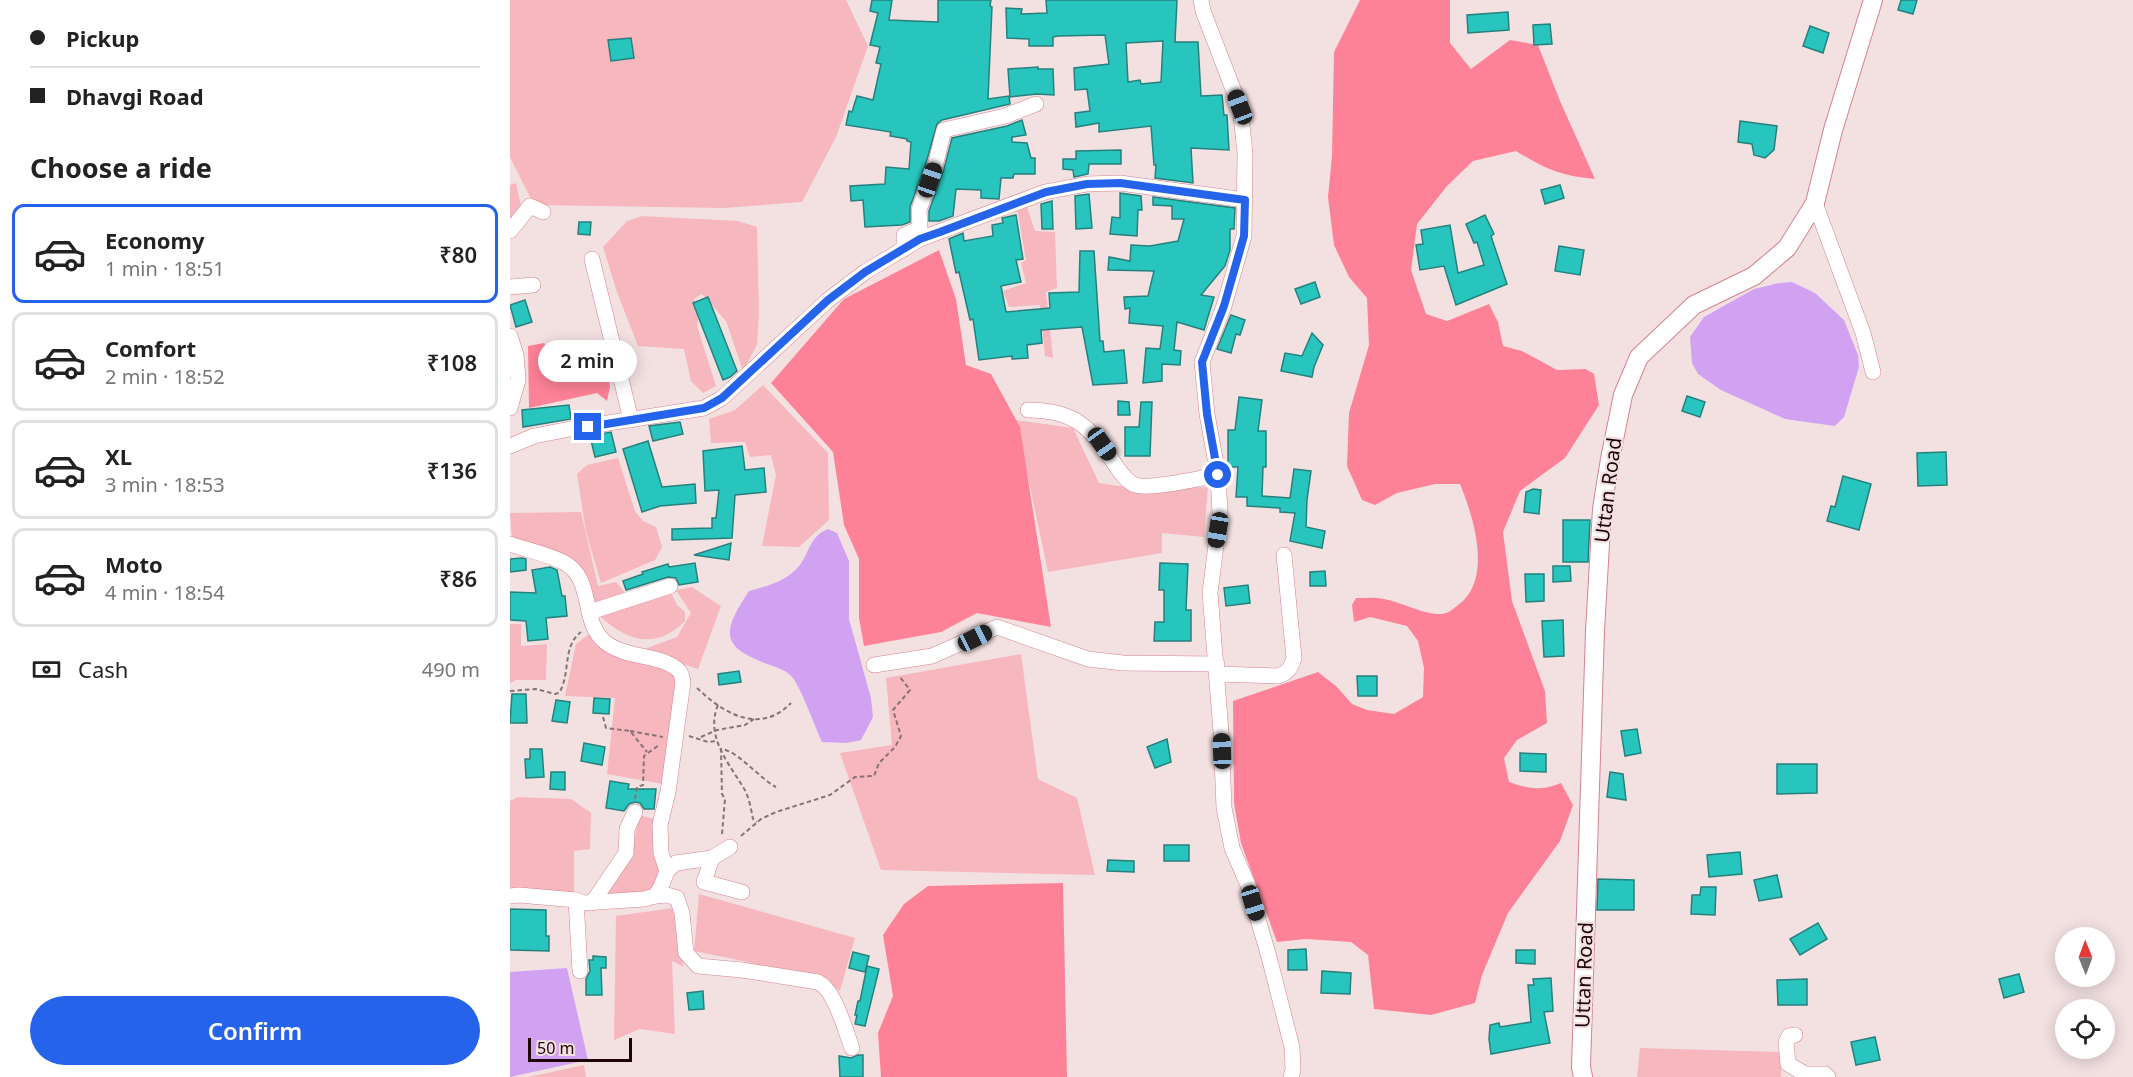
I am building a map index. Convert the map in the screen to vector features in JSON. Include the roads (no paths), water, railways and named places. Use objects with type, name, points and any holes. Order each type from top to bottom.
[{"type":"main road","name":"Uttan Road","points":[[1583,1077],[1581,1067],[1596,609],[1602,509],[1623,395],[1640,357],[1694,305],[1754,276],[1787,248],[1815,203],[1833,130],[1873,0]]},
{"type":"street","points":[[1201,0],[1203,11],[1240,107],[1245,153],[1244,236],[1224,306],[1202,362],[1207,414],[1218,475],[1220,513],[1210,593],[1217,669],[1224,808],[1232,848],[1248,885],[1292,1047],[1291,1077]]},
{"type":"street","points":[[904,249],[904,235],[920,228],[918,210],[935,166],[945,130],[1005,116],[1036,105]]},
{"type":"street","points":[[510,446],[543,434],[704,408],[722,398],[828,300],[865,272],[920,239],[1046,192],[1087,184],[1120,183],[1245,200]]},
{"type":"street","points":[[1815,203],[1860,324],[1873,372]]},
{"type":"street","points":[[510,231],[530,206],[543,212]]},
{"type":"street","points":[[592,258],[631,420]]},
{"type":"street","points":[[510,287],[533,285]]},
{"type":"street","points":[[510,336],[516,355],[518,380],[510,408]]},
{"type":"street","points":[[1028,410],[1047,410],[1069,417],[1085,426],[1102,444],[1125,478],[1134,485],[1147,487],[1218,475]]},
{"type":"street","points":[[510,544],[564,562],[570,568],[584,588],[594,628],[609,646],[621,652],[669,664],[678,669],[682,675],[683,694],[668,792],[660,825],[660,847],[667,871]]},
{"type":"street","points":[[874,665],[932,656],[997,627],[1095,661],[1217,669],[1278,676],[1285,674],[1292,667],[1294,658],[1284,555]]},
{"type":"street","points":[[590,612],[670,585]]},
{"type":"street","points":[[592,903],[626,853],[627,829],[635,812]]},
{"type":"street","points":[[655,896],[662,887],[667,871],[676,863],[721,852],[704,882],[742,892]]},
{"type":"street","points":[[510,896],[576,900],[583,903],[644,899],[667,895],[677,898],[682,913],[686,953],[698,966],[742,970],[818,982],[824,985],[832,998],[852,1048]]},
{"type":"street","points":[[576,900],[580,970]]},
{"type":"street","points":[[1796,1035],[1789,1036],[1786,1042],[1788,1064],[1805,1074],[1825,1074],[1828,1077]]}]
